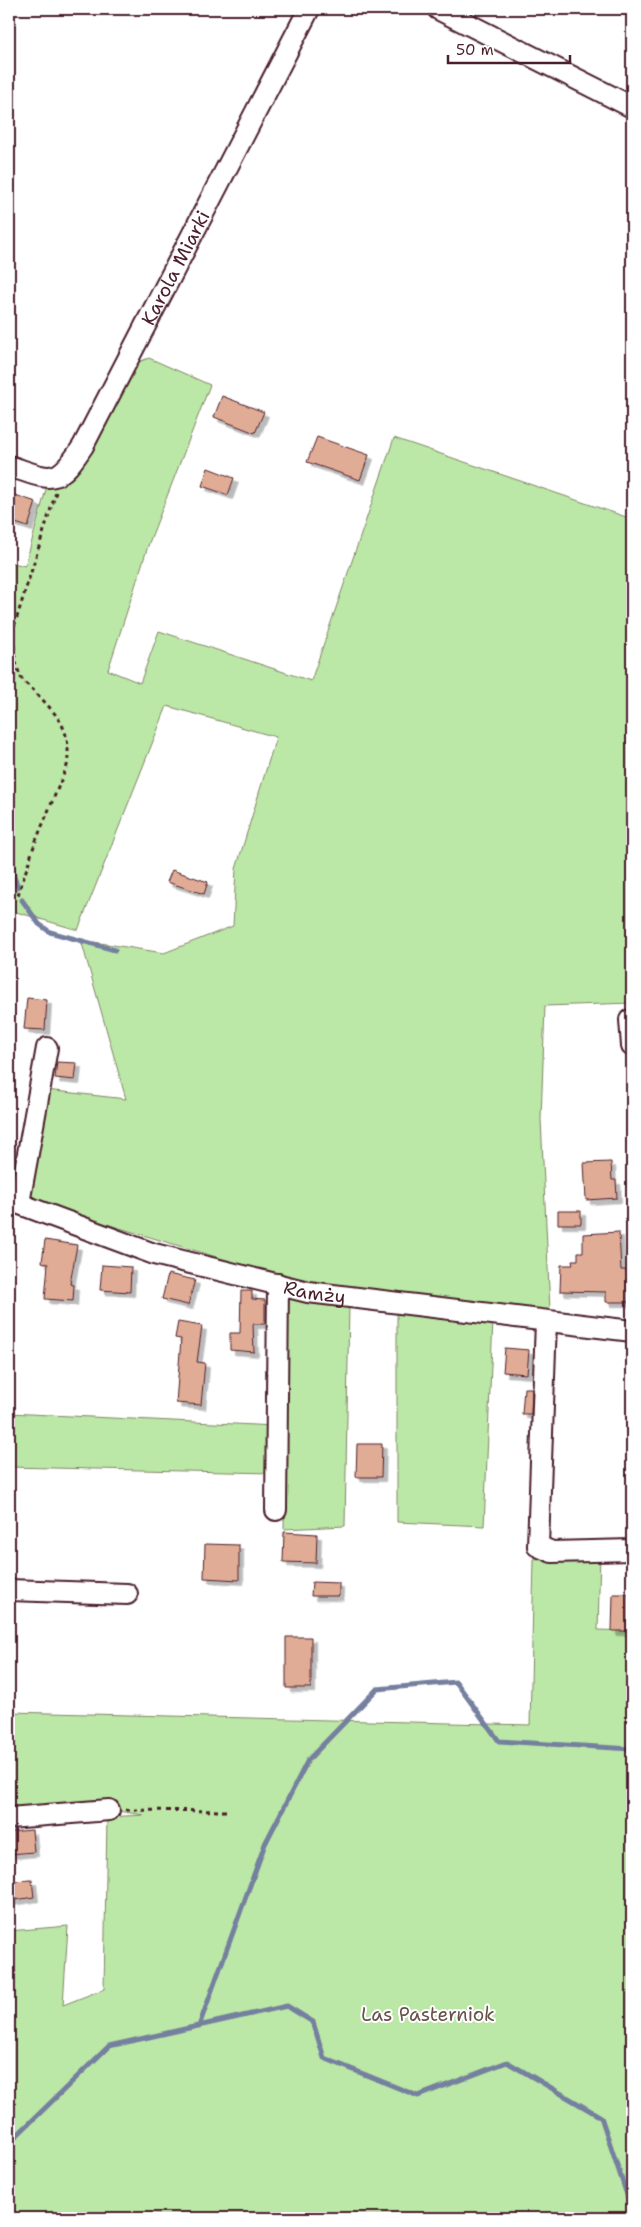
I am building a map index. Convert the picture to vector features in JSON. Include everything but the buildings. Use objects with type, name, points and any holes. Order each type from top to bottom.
[{"type":"street","name":"Karola Miarki","points":[[61,475],[83,446],[309,9]]},
{"type":"street","points":[[438,9],[632,107]]},
{"type":"street","points":[[9,466],[51,478],[61,475]]},
{"type":"street","points":[[630,1020],[632,1046]]},
{"type":"street","points":[[14,1202],[47,1048]]},
{"type":"street","name":"Ramży","points":[[14,1202],[154,1254],[308,1292],[632,1331]]},
{"type":"street","points":[[276,1510],[278,1284]]},
{"type":"street","points":[[546,1321],[538,1546],[552,1552],[632,1550]]},
{"type":"street","points":[[9,1590],[127,1594]]},
{"type":"street","points":[[9,1818],[109,1810]]},
{"type":"path","points":[[18,895],[34,843],[68,766],[68,738],[60,719],[22,679],[14,652],[12,630],[61,475]]},
{"type":"path","points":[[109,1810],[230,1811]]},
{"type":"green space","points":[[149,358],[210,385],[149,543],[108,670],[140,683],[159,631],[311,681],[394,438],[632,519],[632,1003],[545,1006],[541,1119],[550,1310],[407,1298],[310,1285],[26,1200],[46,1090],[126,1099],[81,940],[164,953],[233,926],[236,869],[276,737],[167,706],[78,930],[9,910],[9,562],[25,566],[48,482],[133,364]]},
{"type":"green space","points":[[287,1292],[349,1305],[345,1526],[284,1529]]},
{"type":"green space","points":[[397,1308],[493,1320],[484,1526],[397,1522]]},
{"type":"green space","points":[[9,1413],[275,1426],[271,1473],[9,1467]]},
{"type":"green space","name":"Las Pasterniok","points":[[600,1553],[598,1630],[632,1631],[632,2218],[9,2218],[9,1931],[68,1926],[63,2005],[104,1989],[107,1817],[144,1815],[78,1805],[9,1816],[9,1712],[530,1725],[534,1559]]},
{"type":"waterway","points":[[9,834],[14,877],[18,887]]},
{"type":"waterway","points":[[22,900],[39,924],[50,932],[115,950]]},
{"type":"waterway","points":[[199,2026],[265,1844],[308,1760],[377,1689],[456,1682],[499,1741],[632,1749]]},
{"type":"waterway","points":[[9,2143],[109,2046],[287,2006],[313,2022],[324,2058],[418,2096],[507,2062],[601,2117],[632,2210]]}]
